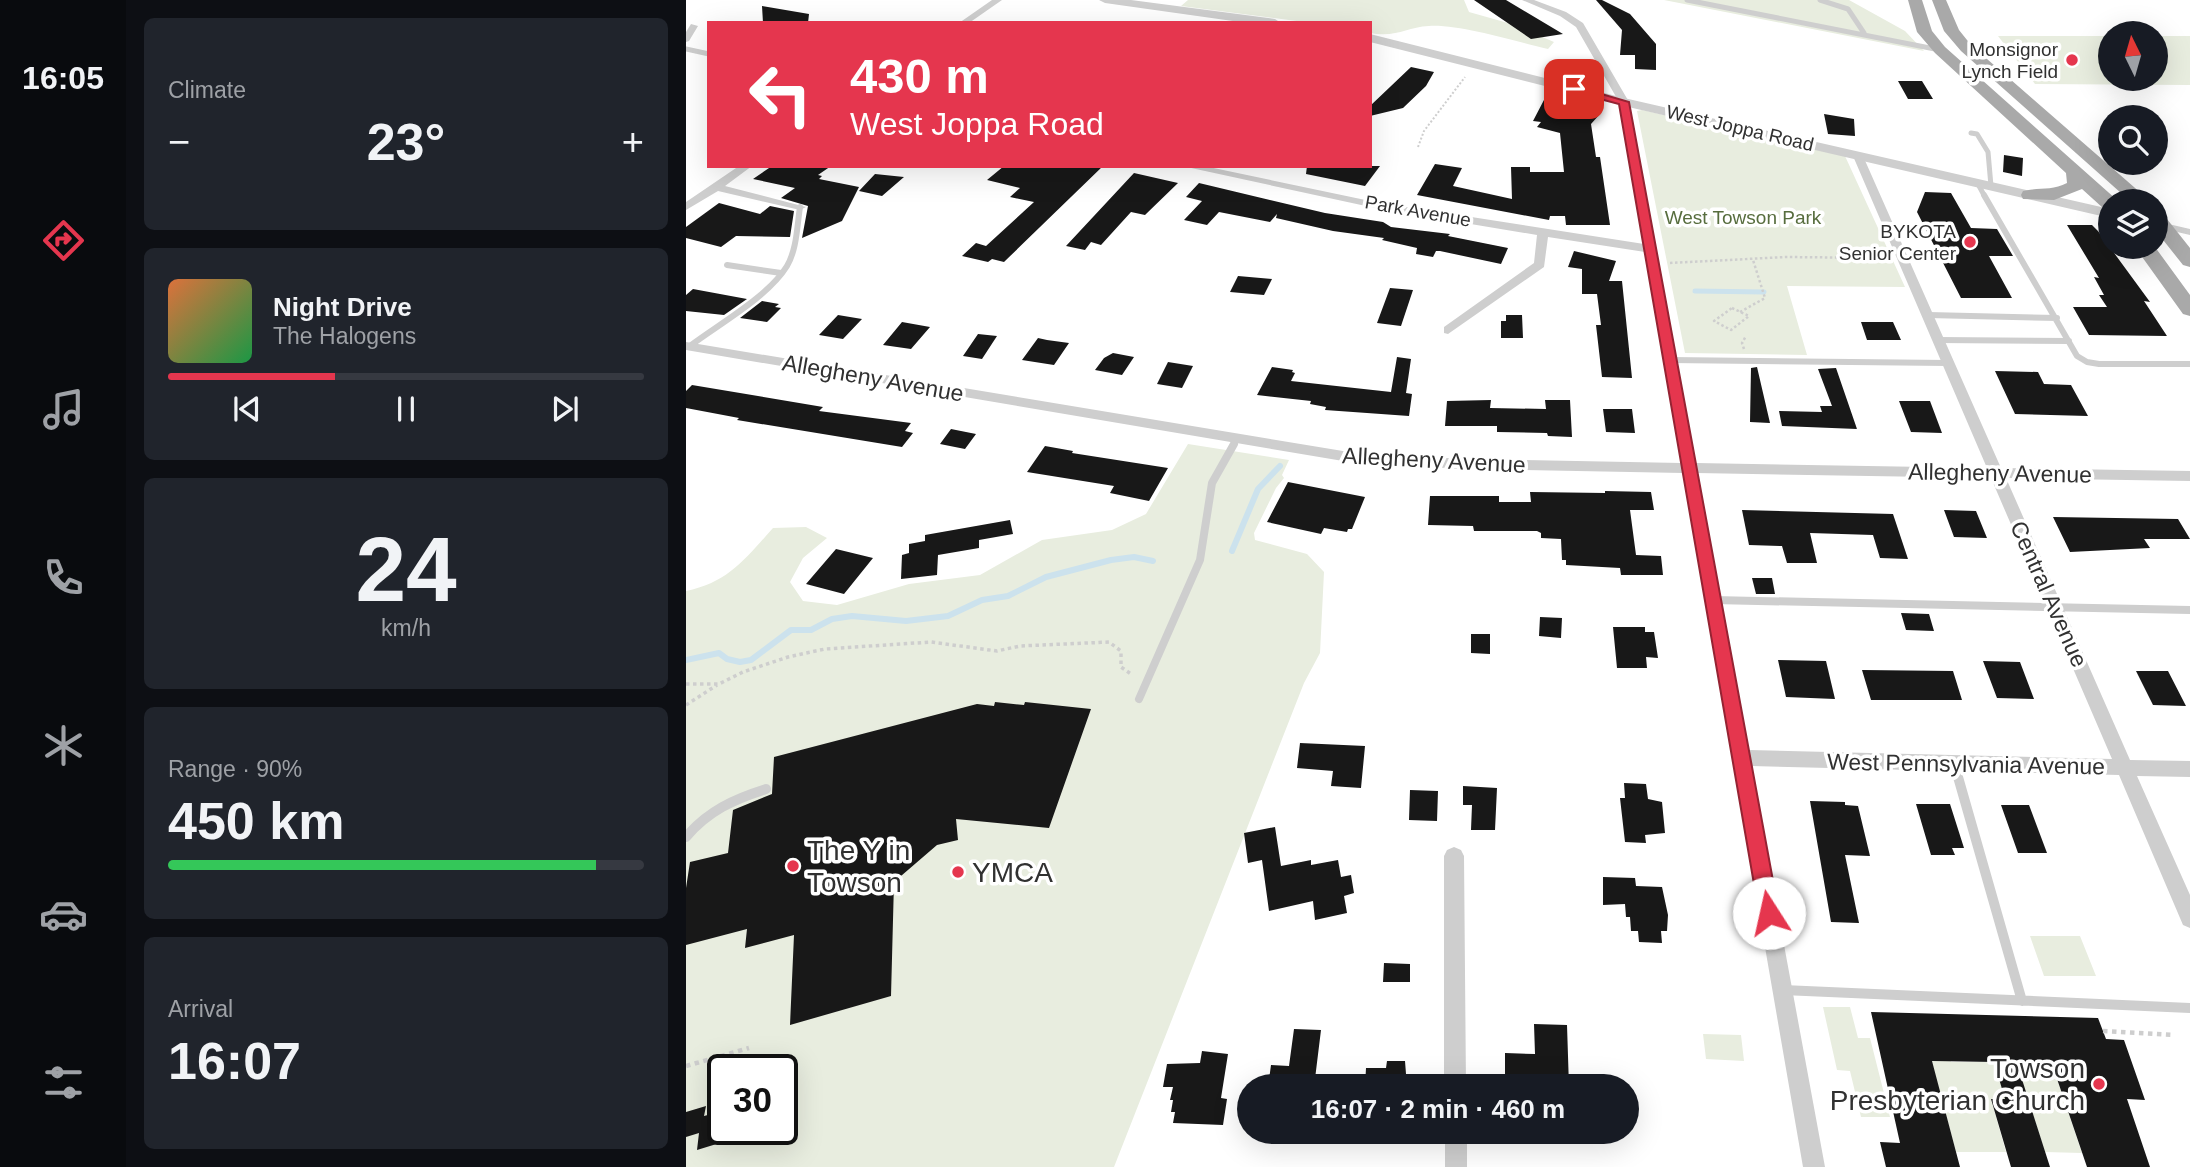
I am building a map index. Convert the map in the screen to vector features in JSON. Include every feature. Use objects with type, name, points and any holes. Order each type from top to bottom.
[{"type":"main road","points":[[1915,0],[1925,32],[1940,50],[2098,192]]},
{"type":"main road","points":[[1939,0],[1945,18],[1966,48],[2127,189]]},
{"type":"main road","points":[[2030,195],[2054,195],[2071,189],[2076,185],[2074,169]]},
{"type":"main road","points":[[2168,234],[2190,261]]},
{"type":"main road","points":[[2154,259],[2190,310]]},
{"type":"street","points":[[966,21],[998,0]]},
{"type":"street","points":[[1105,0],[1260,21]]},
{"type":"street","points":[[1526,0],[1563,14],[1580,25],[1624,102],[1814,1167]]},
{"type":"street","points":[[686,39],[694,26]]},
{"type":"street","name":"West Joppa Road","points":[[1372,38],[1624,102],[2098,211]]},
{"type":"street","name":"Central Avenue","points":[[1858,156],[2190,918]]},
{"type":"street","points":[[686,207],[744,168]]},
{"type":"street","name":"Park Avenue","points":[[1197,168],[1375,205],[1650,248]]},
{"type":"street","points":[[716,187],[800,207]]},
{"type":"street","points":[[2168,226],[2190,232]]},
{"type":"street","points":[[1448,330],[1475,308],[1487,304],[1540,264],[1543,232]]},
{"type":"street","name":"Allegheny Avenue","points":[[688,346],[1349,457],[1690,468],[2190,476]]},
{"type":"street","name":"West Pennsylvania Avenue","points":[[1741,758],[2190,769]]},
{"type":"street","points":[[1454,856],[1455,1074]]},
{"type":"street","points":[[1456,1144],[1456,1167]]},
{"type":"lane","points":[[1687,0],[1940,50]]},
{"type":"lane","points":[[1821,0],[1848,9],[1864,33]]},
{"type":"lane","points":[[686,50],[707,54]]},
{"type":"lane","points":[[1971,132],[1976,134],[1988,152],[1985,185],[2077,356],[2087,362],[2190,364]]},
{"type":"lane","points":[[688,346],[786,267],[794,246],[800,207]]},
{"type":"lane","points":[[727,265],[781,273]]},
{"type":"lane","points":[[1928,315],[2057,318]]},
{"type":"lane","points":[[1938,340],[2069,341]]},
{"type":"lane","points":[[1670,360],[1948,363]]},
{"type":"lane","points":[[1139,699],[1200,560],[1212,483],[1237,438]]},
{"type":"lane","points":[[1713,600],[2190,610]]},
{"type":"lane","points":[[1954,763],[2022,1000]]},
{"type":"lane","points":[[686,837],[724,802],[766,789]]},
{"type":"lane","points":[[1783,990],[2190,1008]]},
{"type":"path","points":[[1418,147],[1424,131],[1474,64]]},
{"type":"path","points":[[1664,263],[1786,257],[1903,258]]},
{"type":"path","points":[[1740,312],[1765,298],[1753,260]]},
{"type":"path","points":[[1732,308],[1740,312],[1749,316],[1731,330],[1714,321],[1732,308]]},
{"type":"path","points":[[686,705],[743,672],[825,649],[931,642],[997,651],[1020,646],[1109,642],[1121,651],[1122,667],[1131,674]]},
{"type":"path","points":[[686,684],[719,684]]},
{"type":"path","points":[[2103,1031],[2172,1035]]},
{"type":"path","points":[[686,1066],[749,1048]]},
{"type":"green space","points":[[1188,0],[1464,0],[1469,12],[1515,25],[1554,42],[1548,49],[1441,26],[1379,34],[1372,33],[1372,21],[1297,21],[1181,6]]},
{"type":"green space","points":[[1664,0],[1849,0],[1905,31],[1924,51]]},
{"type":"green space","name":"Monsignor Lynch Field","points":[[1998,36],[2098,36],[2098,84],[2035,84]]},
{"type":"green space","name":"Monsignor Lynch Field","points":[[2168,36],[2190,36],[2190,85],[2168,85]]},
{"type":"green space","name":"West Towson Park","points":[[1637,111],[1845,156],[1905,287],[1787,286],[1807,355],[1685,353]]},
{"type":"green space","name":"YMCA","points":[[1188,444],[1289,460],[1282,475],[1284,478],[1276,488],[1254,533],[1255,540],[1307,554],[1324,572],[1320,653],[1304,683],[1114,1167],[686,1167],[686,591],[714,582],[735,568],[773,528],[806,527],[827,538],[803,558],[790,582],[803,601],[837,605],[909,584],[980,575],[1042,540],[1112,530],[1146,514]]},
{"type":"green space","points":[[2030,936],[2080,936],[2096,976],[2044,976]]},
{"type":"green space","points":[[1823,1007],[1850,1007],[1858,1038],[1870,1038],[1890,1117],[1861,1117],[1850,1071],[1837,1070]]},
{"type":"green space","points":[[1703,1034],[1741,1035],[1744,1061],[1706,1059]]},
{"type":"green space","points":[[1926,1041],[1945,1041],[1951,1062],[1994,1062],[1997,1070],[2032,1070],[2052,1064],[2082,1153],[2045,1152],[2028,1099],[1991,1099],[2006,1152],[1956,1152]]},
{"type":"building","points":[[1474,0],[1506,0],[1563,34],[1531,39]]},
{"type":"building","points":[[1596,0],[1602,0],[1630,14],[1656,44],[1656,70],[1635,69],[1635,55],[1620,55],[1622,30]]},
{"type":"building","points":[[762,6],[809,14],[808,21],[763,21]]},
{"type":"building","points":[[1411,67],[1434,72],[1426,86],[1403,108],[1372,116],[1372,104]]},
{"type":"building","points":[[1898,81],[1922,81],[1933,99],[1908,99]]},
{"type":"building","points":[[1545,98],[1596,108],[1592,113],[1599,115],[1591,124],[1596,157],[1600,157],[1610,225],[1566,225],[1565,216],[1550,216],[1549,220],[1417,195],[1435,164],[1462,168],[1453,186],[1512,199],[1511,167],[1530,167],[1530,172],[1564,172],[1560,133],[1537,127],[1541,122],[1533,121]]},
{"type":"building","points":[[1824,114],[1854,119],[1855,136],[1828,134]]},
{"type":"building","points":[[2004,155],[2023,158],[2022,176],[2003,172]]},
{"type":"building","points":[[1380,166],[1365,186],[1306,174],[1307,168]]},
{"type":"building","points":[[769,168],[828,168],[818,175],[822,176],[819,179],[859,187],[842,221],[802,238],[808,206],[781,198],[795,188],[753,179]]},
{"type":"building","points":[[1002,168],[1101,168],[1004,262],[992,259],[988,262],[962,256],[976,243],[986,246],[1034,202],[1010,197],[1020,188],[987,180]]},
{"type":"building","points":[[1134,173],[1178,183],[1145,215],[1131,212],[1101,245],[1091,242],[1085,250],[1066,246]]},
{"type":"building","points":[[875,174],[904,177],[882,196],[859,191]]},
{"type":"building","points":[[1199,183],[1325,213],[1383,222],[1391,227],[1450,234],[1448,236],[1508,248],[1501,264],[1440,251],[1436,251],[1433,257],[1416,254],[1417,248],[1382,240],[1384,238],[1333,231],[1276,218],[1277,214],[1270,222],[1219,212],[1207,225],[1184,220],[1202,201],[1186,197]]},
{"type":"building","name":"BYKOTA Senior Center","points":[[1925,192],[1951,193],[1971,228],[1997,229],[2013,256],[1989,256],[2012,298],[1961,298],[1917,212]]},
{"type":"building","points":[[719,203],[760,214],[770,206],[794,211],[790,237],[736,236],[721,247],[686,238],[686,227]]},
{"type":"building","points":[[2067,225],[2092,225],[2098,231],[2098,259],[2119,259],[2150,302],[2144,301],[2167,336],[2089,335],[2073,307],[2107,307],[2099,295],[2104,295],[2094,277],[2099,278]]},
{"type":"building","points":[[1574,251],[1616,261],[1609,281],[1622,281],[1632,378],[1602,377],[1596,325],[1601,325],[1597,294],[1582,294],[1582,269],[1568,267]]},
{"type":"building","points":[[1238,276],[1272,279],[1264,295],[1230,292]]},
{"type":"building","points":[[1390,288],[1413,290],[1401,326],[1377,323]]},
{"type":"building","points":[[693,289],[747,299],[724,315],[686,311],[686,295]]},
{"type":"building","points":[[762,301],[779,304],[775,307],[781,308],[767,322],[740,318]]},
{"type":"building","points":[[838,315],[862,319],[843,339],[819,335]]},
{"type":"building","points":[[1506,315],[1522,315],[1523,338],[1501,338],[1501,321],[1506,321]]},
{"type":"building","points":[[902,322],[930,327],[911,349],[883,345]]},
{"type":"building","points":[[1861,322],[1893,322],[1901,340],[1867,340]]},
{"type":"building","points":[[978,334],[997,336],[982,359],[963,356]]},
{"type":"building","points":[[1038,338],[1069,343],[1054,365],[1022,360]]},
{"type":"building","points":[[1113,353],[1134,357],[1122,375],[1095,370],[1104,358]]},
{"type":"building","points":[[1397,357],[1411,359],[1406,393],[1412,394],[1409,416],[1325,410],[1326,407],[1310,404],[1311,401],[1257,395],[1272,367],[1293,370],[1295,373],[1291,381],[1391,392]]},
{"type":"building","points":[[1168,362],[1193,366],[1182,388],[1157,384]]},
{"type":"building","points":[[1757,367],[1770,423],[1750,422],[1751,368]]},
{"type":"building","points":[[1836,368],[1857,429],[1782,426],[1779,411],[1822,412],[1820,406],[1832,406],[1818,369]]},
{"type":"building","points":[[1995,371],[2038,372],[2044,384],[2071,385],[2088,416],[2015,414]]},
{"type":"building","points":[[692,385],[823,407],[819,411],[911,423],[905,431],[913,433],[902,447],[737,420],[739,418],[686,408],[686,391]]},
{"type":"building","points":[[1491,400],[1490,408],[1546,409],[1545,400],[1570,400],[1572,437],[1548,436],[1547,433],[1497,432],[1497,426],[1445,426],[1447,401]]},
{"type":"building","points":[[1899,401],[1930,401],[1942,433],[1911,432]]},
{"type":"building","points":[[1603,409],[1632,409],[1635,433],[1606,432]]},
{"type":"building","points":[[951,429],[976,434],[965,449],[940,444]]},
{"type":"building","points":[[1045,446],[1073,451],[1072,453],[1168,468],[1149,501],[1110,493],[1114,486],[1027,472]]},
{"type":"building","points":[[1288,482],[1365,497],[1352,529],[1347,532],[1324,528],[1321,534],[1267,522]]},
{"type":"building","points":[[1530,492],[1651,492],[1654,510],[1630,510],[1636,555],[1661,556],[1663,575],[1621,575],[1620,568],[1566,565],[1566,560],[1562,560],[1561,539],[1541,538],[1541,533],[1537,531],[1474,531],[1473,526],[1428,525],[1430,496],[1499,496],[1499,502],[1531,502]]},
{"type":"building","points":[[1742,510],[1893,514],[1908,559],[1880,558],[1873,535],[1810,533],[1817,563],[1787,563],[1782,546],[1749,545]]},
{"type":"building","points":[[1944,510],[1976,511],[1987,538],[1954,537]]},
{"type":"building","points":[[2053,517],[2178,519],[2190,539],[2144,539],[2150,548],[2070,552]]},
{"type":"building","points":[[1010,520],[1013,534],[979,540],[979,548],[938,555],[937,575],[901,579],[902,555],[909,553],[909,544],[925,541],[925,535]]},
{"type":"building","points":[[836,549],[873,558],[844,594],[806,584]]},
{"type":"building","points":[[1752,578],[1772,578],[1775,594],[1756,594]]},
{"type":"building","points":[[1901,613],[1929,614],[1934,631],[1906,630]]},
{"type":"building","points":[[1540,617],[1562,618],[1561,638],[1539,636]]},
{"type":"building","points":[[1613,627],[1645,627],[1645,632],[1654,632],[1658,658],[1646,657],[1647,668],[1617,668]]},
{"type":"building","points":[[1471,634],[1490,634],[1490,654],[1471,653]]},
{"type":"building","points":[[1778,660],[1826,661],[1835,699],[1786,697]]},
{"type":"building","points":[[1983,661],[2020,662],[2034,699],[1997,698]]},
{"type":"building","points":[[1862,670],[1953,671],[1962,700],[1871,700]]},
{"type":"building","points":[[2136,671],[2168,671],[2186,706],[2153,705]]},
{"type":"building","name":"The Y in Towson","points":[[995,702],[1024,705],[1025,702],[1091,709],[1049,828],[956,819],[958,840],[937,845],[894,882],[891,996],[790,1025],[794,935],[745,948],[747,929],[686,945],[686,888],[690,862],[728,853],[733,810],[772,794],[774,757],[977,704],[994,706]]},
{"type":"building","points":[[1300,743],[1365,746],[1361,788],[1331,786],[1333,771],[1297,768]]},
{"type":"building","points":[[1624,783],[1646,784],[1648,799],[1662,802],[1665,833],[1645,835],[1646,843],[1625,842],[1620,798],[1625,798]]},
{"type":"building","points":[[1463,786],[1497,788],[1495,830],[1471,830],[1472,805],[1463,805]]},
{"type":"building","points":[[1410,790],[1438,791],[1437,821],[1409,820]]},
{"type":"building","points":[[1810,801],[1845,802],[1845,805],[1858,806],[1870,856],[1845,855],[1859,923],[1831,922]]},
{"type":"building","points":[[1916,804],[1950,804],[1964,848],[1952,848],[1955,855],[1931,855]]},
{"type":"building","points":[[2001,805],[2029,805],[2047,853],[2018,853]]},
{"type":"building","points":[[1275,827],[1281,866],[1311,860],[1311,865],[1338,860],[1341,877],[1351,875],[1354,893],[1344,896],[1347,913],[1315,920],[1313,901],[1269,911],[1262,860],[1248,863],[1244,833]]},
{"type":"building","points":[[1603,877],[1635,878],[1636,886],[1662,887],[1668,915],[1667,931],[1661,931],[1662,943],[1639,942],[1638,931],[1631,931],[1625,904],[1603,905]]},
{"type":"building","points":[[1384,963],[1410,964],[1410,982],[1383,982]]},
{"type":"building","name":"Towson Presbyterian Church","points":[[1871,1012],[2098,1018],[2106,1039],[2124,1040],[2145,1100],[2127,1099],[2150,1167],[2087,1167],[2054,1070],[2019,1070],[2050,1167],[2011,1167],[1991,1099],[2005,1099],[1994,1062],[1932,1061],[1960,1167],[1886,1167],[1880,1142],[1900,1143]]},
{"type":"building","points":[[1534,1024],[1567,1025],[1569,1074],[1505,1074],[1505,1053],[1535,1054]]},
{"type":"building","points":[[1294,1029],[1321,1030],[1316,1074],[1270,1074],[1271,1065],[1289,1066]]},
{"type":"building","points":[[1202,1051],[1228,1054],[1221,1098],[1227,1099],[1223,1125],[1173,1123],[1175,1112],[1171,1112],[1173,1100],[1170,1100],[1173,1087],[1163,1087],[1167,1064],[1200,1063]]},
{"type":"building","points":[[1387,1061],[1405,1061],[1406,1074],[1366,1074],[1366,1068],[1386,1068]]},
{"type":"building","points":[[706,1106],[704,1116],[707,1115],[707,1145],[713,1145],[697,1150],[699,1133],[686,1137],[686,1112]]},
{"type":"waterway","points":[[1695,291],[1764,292]]},
{"type":"waterway","points":[[1232,551],[1258,489],[1280,466]]},
{"type":"waterway","points":[[686,660],[719,653],[727,659],[740,662],[751,660],[791,630],[811,630],[832,619],[852,616],[906,621],[948,616],[982,600],[1008,596],[1046,577],[1111,560],[1134,557],[1153,561]]},
{"type":"place","name":"Monsignor Lynch Field","points":[[2072,60]]},
{"type":"place","name":"BYKOTA Senior Center","points":[[1970,242]]},
{"type":"place","name":"The Y in Towson","points":[[793,866]]},
{"type":"place","name":"YMCA","points":[[958,872]]},
{"type":"place","name":"Towson Presbyterian Church","points":[[2099,1084]]},
{"type":"route","points":[[1574,89],[1624,102],[1769,913]]}]
